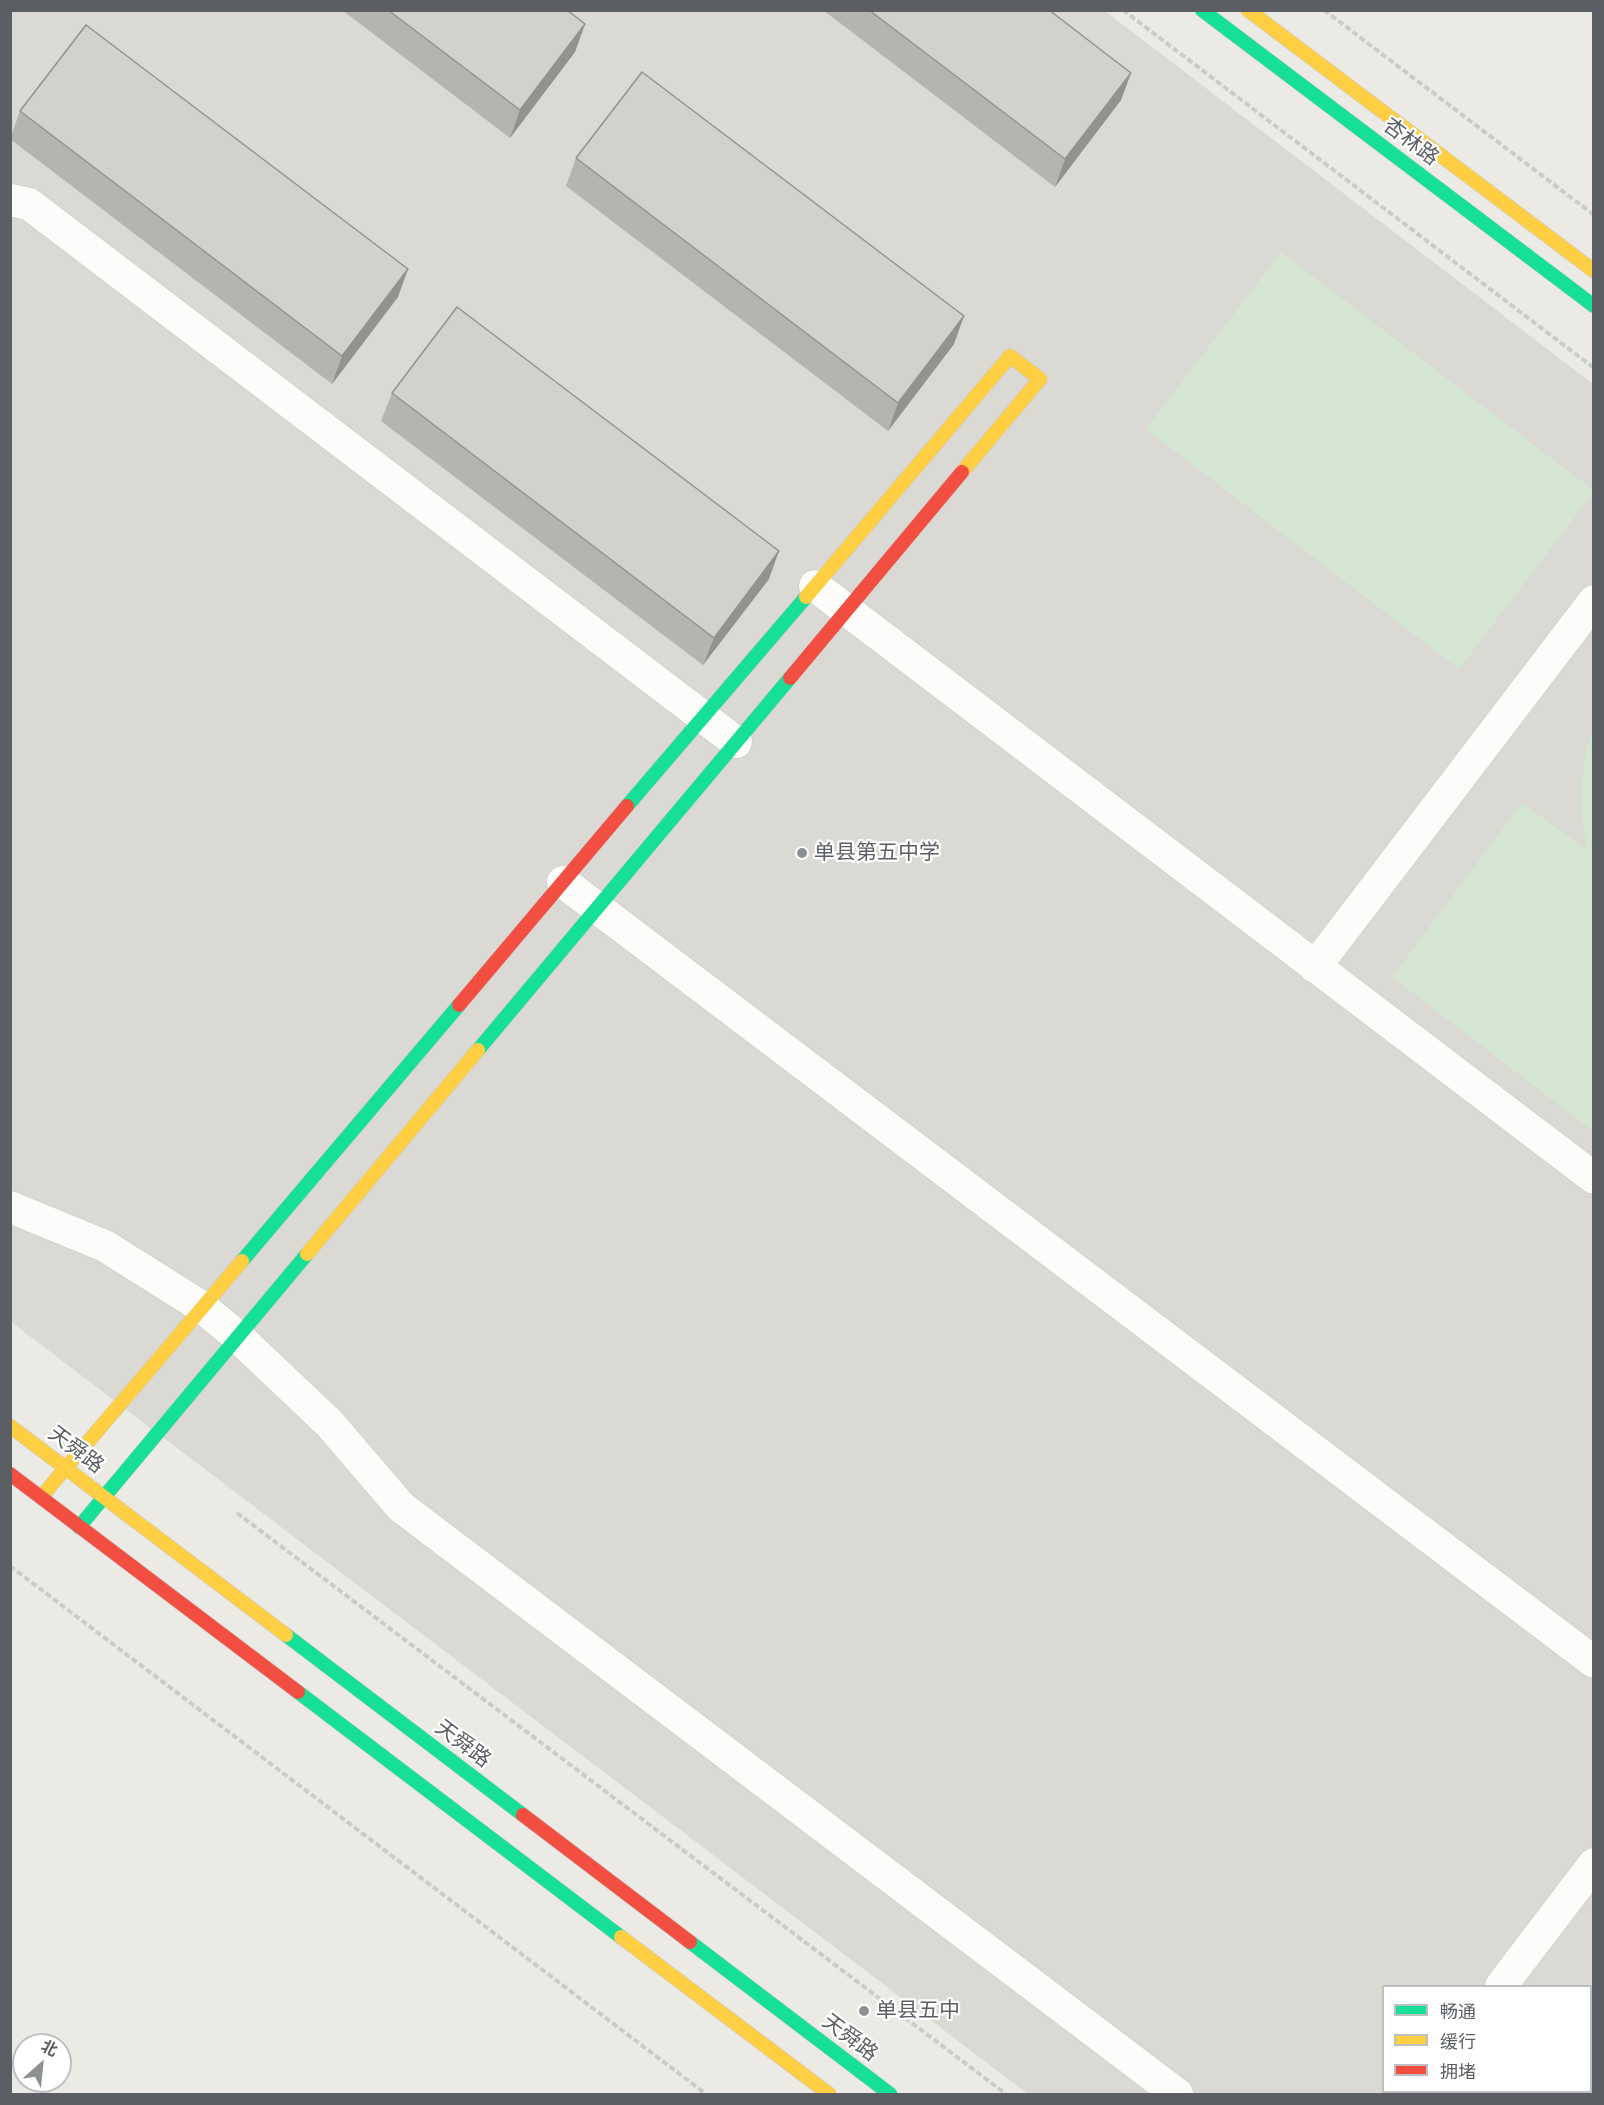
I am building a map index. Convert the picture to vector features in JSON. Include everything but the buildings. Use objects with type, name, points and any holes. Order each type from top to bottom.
[{"type":"street","name":"杏林路","points":[[1202,10],[1593,306]]},
{"type":"street","name":"杏林路","points":[[1248,10],[1593,271]]},
{"type":"street","points":[[10,200],[29,204],[736,742]]},
{"type":"street","points":[[41,1497],[1010,356],[1040,379],[80,1527]]},
{"type":"street","points":[[814,586],[1593,1178]]},
{"type":"street","points":[[1315,967],[1593,601]]},
{"type":"street","points":[[563,882],[1593,1662]]},
{"type":"street","points":[[10,1207],[105,1246],[202,1307],[238,1337],[329,1422],[401,1507],[1177,2094]]},
{"type":"street","name":"天舜路","points":[[10,1426],[890,2094]]},
{"type":"street","points":[[10,1474],[829,2094]]},
{"type":"street","points":[[1502,1985],[1593,1864]]},
{"type":"path","points":[[1123,10],[1593,368]]},
{"type":"path","points":[[1324,10],[1593,215]]},
{"type":"path","points":[[237,1513],[1006,2094]]},
{"type":"path","points":[[10,1566],[706,2094]]},
{"type":"shaded area","name":"单县第五中学","points":[[10,11],[1105,11],[1593,384],[1593,2009],[1592,2011],[1592,1985],[1382,1985],[1382,2093],[1526,2093],[1524,2094],[1028,2094],[11,1322]]},
{"type":"green space","points":[[1281,252],[1593,490],[1459,669],[1146,429]]},
{"type":"green space","points":[[1593,727],[1593,1131],[1392,977],[1522,803],[1587,850],[1582,818],[1582,783],[1586,751]]},
{"type":"traffic: fast","points":[[1202,10],[1594,306]]},
{"type":"traffic: fast","points":[[627,806],[806,597]]},
{"type":"traffic: fast","points":[[478,1050],[790,678]]},
{"type":"traffic: fast","points":[[242,1261],[459,1005]]},
{"type":"traffic: fast","points":[[79,1527],[307,1254]]},
{"type":"traffic: fast","points":[[286,1635],[523,1815]]},
{"type":"traffic: fast","points":[[298,1692],[621,1937]]},
{"type":"traffic: fast","points":[[690,1942],[890,2094]]},
{"type":"traffic: slow","points":[[1248,10],[1594,271]]},
{"type":"traffic: slow","points":[[806,597],[1010,356],[1040,379],[962,472]]},
{"type":"traffic: slow","points":[[307,1254],[478,1050]]},
{"type":"traffic: slow","points":[[41,1497],[242,1261]]},
{"type":"traffic: slow","points":[[10,1426],[286,1635]]},
{"type":"traffic: slow","points":[[621,1937],[829,2094]]},
{"type":"traffic: jam","points":[[790,678],[962,472]]},
{"type":"traffic: jam","points":[[459,1005],[627,806]]},
{"type":"traffic: jam","points":[[10,1474],[298,1692]]},
{"type":"traffic: jam","points":[[523,1815],[690,1942]]},
{"type":"place","name":"单县第五中学","points":[[802,853]]},
{"type":"place","name":"单县五中","points":[[864,2011]]}]
